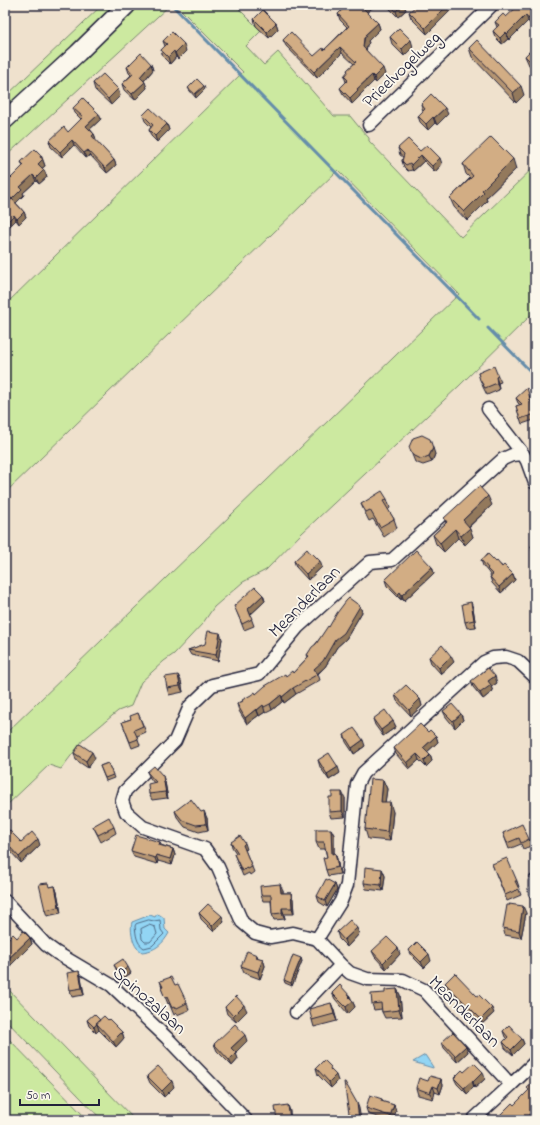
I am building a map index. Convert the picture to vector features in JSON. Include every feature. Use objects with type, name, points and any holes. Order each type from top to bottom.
[{"type":"street","points":[[5,120],[78,53],[127,5]]},
{"type":"street","name":"Prieelvogelweg","points":[[369,125],[492,5]]},
{"type":"street","points":[[488,409],[523,454],[535,483]]},
{"type":"street","name":"Meanderlaan","points":[[511,1085],[424,990],[403,980],[367,979],[350,973],[318,939],[293,933],[270,937],[255,934],[242,922],[218,867],[205,849],[143,826],[126,812],[122,801],[126,791],[175,741],[190,706],[212,685],[259,674],[298,627],[370,562],[392,560],[503,459],[512,454],[523,454]]},
{"type":"street","points":[[318,939],[341,901],[348,885],[357,784],[363,773],[484,662],[493,658],[506,657],[518,661],[535,677]]},
{"type":"street","points":[[535,881],[535,892]]},
{"type":"street","name":"Spinozalaan","points":[[5,901],[46,945],[111,985],[167,1038],[246,1120]]},
{"type":"street","points":[[296,1012],[342,966]]},
{"type":"street","points":[[473,1120],[535,1062]]},
{"type":"green space","points":[[102,5],[121,5],[5,116],[5,97]]},
{"type":"green space","points":[[132,5],[170,5],[5,157],[5,126]]},
{"type":"green space","points":[[176,5],[235,5],[261,31],[246,46],[264,65],[278,52],[334,116],[350,116],[369,138],[369,141],[461,237],[535,166],[535,311],[459,386],[302,533],[266,570],[243,582],[214,607],[203,623],[174,654],[141,682],[131,706],[118,711],[83,740],[61,769],[49,765],[5,807],[5,734],[459,294],[338,170],[5,493],[5,305],[243,72]]},
{"type":"green space","points":[[5,986],[135,1120],[102,1120],[5,1019]]},
{"type":"green space","points":[[5,1035],[88,1120],[5,1120]]},
{"type":"water","points":[[157,914],[164,918],[165,929],[169,933],[158,946],[151,950],[142,952],[137,948],[133,939],[131,931],[132,922],[150,915],[155,917]]},
{"type":"water","points":[[425,1055],[433,1067],[433,1068],[413,1062]]},
{"type":"building","points":[[347,5],[366,5],[363,8],[378,23],[365,35],[367,36],[364,38],[363,47],[383,68],[374,77],[372,75],[350,98],[340,88],[348,80],[344,76],[348,71],[347,70],[356,62],[340,47],[314,72],[283,40],[291,32],[314,56],[323,48],[324,50],[349,26],[338,14]]},
{"type":"building","points":[[390,5],[402,5],[396,11]]},
{"type":"building","points":[[417,5],[448,5],[425,28],[409,12]]},
{"type":"building","points":[[519,5],[535,5],[535,13],[529,19],[526,15],[507,34],[506,32],[500,38],[493,31],[499,25],[495,22],[503,14],[506,17]]},
{"type":"building","points":[[263,10],[276,23],[267,32],[254,19]]},
{"type":"building","points":[[399,28],[411,40],[402,49],[390,37]]},
{"type":"building","points":[[172,32],[184,44],[175,53],[174,51],[168,57],[161,50],[167,44],[163,41]]},
{"type":"building","points":[[477,40],[521,86],[513,93],[469,48]]},
{"type":"building","points":[[535,46],[535,66],[525,56]]},
{"type":"building","points":[[141,53],[151,64],[140,77],[145,82],[132,94],[122,84],[133,74],[127,67]]},
{"type":"building","points":[[103,74],[118,89],[108,99],[93,83]]},
{"type":"building","points":[[197,79],[204,86],[195,94],[188,88]]},
{"type":"building","points":[[431,94],[445,108],[426,124],[418,116],[425,109],[421,104]]},
{"type":"building","points":[[83,98],[99,114],[86,126],[94,134],[92,136],[114,160],[105,168],[88,150],[84,153],[72,140],[60,152],[49,141],[64,127],[68,132],[83,117],[73,108]]},
{"type":"building","points":[[150,108],[167,124],[155,136],[149,130],[153,125],[143,115]]},
{"type":"building","points":[[491,137],[513,159],[482,190],[484,192],[464,212],[450,198],[473,176],[463,164]]},
{"type":"building","points":[[408,139],[420,151],[427,145],[440,158],[432,166],[421,155],[411,165],[410,163],[406,165],[402,161],[404,154],[398,148]]},
{"type":"building","points":[[35,149],[43,159],[38,164],[44,170],[36,178],[33,175],[20,187],[22,189],[12,199],[5,192],[5,175],[6,173],[11,178],[24,165],[21,162]]},
{"type":"building","points":[[12,199],[24,212],[17,219],[14,215],[8,221],[5,219],[5,206]]},
{"type":"building","points":[[494,366],[498,376],[496,377],[497,383],[485,388],[478,373]]},
{"type":"building","points":[[527,388],[535,417],[532,415],[520,419],[516,406],[522,404],[516,398]]},
{"type":"building","points":[[422,435],[430,439],[433,448],[429,456],[421,459],[413,455],[409,447],[413,438]]},
{"type":"building","points":[[479,486],[488,496],[463,520],[470,528],[461,536],[455,529],[440,543],[433,535],[447,522],[444,518]]},
{"type":"building","points":[[382,491],[387,499],[383,501],[394,519],[380,527],[370,510],[366,512],[361,504]]},
{"type":"building","points":[[535,542],[535,551],[531,546]]},
{"type":"building","points":[[307,549],[320,561],[306,574],[294,561]]},
{"type":"building","points":[[416,550],[432,567],[402,595],[400,592],[398,594],[385,580]]},
{"type":"building","points":[[488,554],[502,567],[504,565],[513,574],[499,587],[490,577],[493,575],[481,560]]},
{"type":"building","points":[[255,587],[263,595],[248,609],[252,619],[242,624],[234,606]]},
{"type":"building","points":[[349,598],[360,606],[344,633],[335,640],[323,661],[314,669],[318,674],[293,688],[282,697],[281,695],[270,704],[264,707],[263,705],[257,710],[256,709],[245,718],[237,704],[255,692],[256,694],[265,686],[285,674],[286,676],[292,671],[293,673],[309,656],[307,655],[312,647],[316,644],[328,626],[329,627],[337,613]]},
{"type":"building","points":[[471,602],[474,620],[465,622],[462,604]]},
{"type":"building","points":[[208,631],[220,633],[216,655],[188,650],[205,644]]},
{"type":"building","points":[[442,645],[451,656],[439,668],[429,657]]},
{"type":"building","points":[[488,668],[495,676],[488,681],[491,685],[480,693],[471,681]]},
{"type":"building","points":[[178,675],[180,686],[167,688],[165,677]]},
{"type":"building","points":[[406,685],[420,699],[409,710],[395,695]]},
{"type":"building","points":[[452,704],[461,714],[453,721],[443,711]]},
{"type":"building","points":[[385,710],[393,721],[381,730],[373,719]]},
{"type":"building","points":[[138,713],[143,726],[134,730],[138,739],[130,742],[122,722],[131,719],[130,716]]},
{"type":"building","points":[[420,724],[428,732],[430,730],[436,736],[423,748],[430,755],[424,761],[417,754],[407,763],[394,748]]},
{"type":"building","points":[[354,728],[363,740],[352,748],[344,735]]},
{"type":"building","points":[[80,744],[92,752],[86,761],[74,753]]},
{"type":"building","points":[[329,753],[338,767],[327,774],[318,760]]},
{"type":"building","points":[[108,763],[113,775],[105,778],[100,766]]},
{"type":"building","points":[[154,766],[163,776],[166,794],[165,792],[149,794],[148,784],[156,782],[147,772]]},
{"type":"building","points":[[370,779],[383,780],[381,802],[390,802],[387,832],[365,829]]},
{"type":"building","points":[[332,792],[342,792],[342,811],[329,812],[329,797],[332,797]]},
{"type":"building","points":[[191,799],[201,812],[204,811],[206,824],[196,825],[182,820],[175,811]]},
{"type":"building","points":[[109,817],[114,827],[98,835],[93,826]]},
{"type":"building","points":[[522,824],[529,839],[521,843],[519,838],[507,843],[503,833]]},
{"type":"building","points":[[5,826],[21,842],[32,832],[38,839],[19,857],[9,846],[7,847],[5,845]]},
{"type":"building","points":[[316,829],[331,829],[332,854],[335,853],[338,867],[326,870],[323,858],[327,857],[324,842],[316,842]]},
{"type":"building","points":[[136,835],[160,842],[159,845],[173,849],[170,859],[156,855],[155,858],[131,851]]},
{"type":"building","points":[[240,836],[245,843],[243,845],[252,867],[242,871],[234,854],[238,853],[231,842]]},
{"type":"building","points":[[507,858],[519,889],[505,895],[492,864]]},
{"type":"building","points":[[365,867],[382,869],[381,885],[364,883]]},
{"type":"building","points":[[326,879],[335,884],[325,901],[317,896]]},
{"type":"building","points":[[48,883],[49,887],[55,886],[59,907],[45,910],[39,884]]},
{"type":"building","points":[[280,884],[281,893],[291,893],[292,908],[282,908],[282,913],[272,914],[271,895],[261,895],[260,886]]},
{"type":"building","points":[[208,904],[222,916],[212,926],[199,913]]},
{"type":"building","points":[[509,904],[523,906],[519,931],[503,928],[507,905],[510,905]]},
{"type":"building","points":[[350,920],[357,928],[344,940],[337,932]]},
{"type":"building","points":[[23,931],[30,938],[8,959],[5,957],[5,942],[13,934],[17,938]]},
{"type":"building","points":[[387,937],[398,948],[383,963],[372,951]]},
{"type":"building","points":[[417,942],[429,954],[421,962],[409,950]]},
{"type":"building","points":[[247,951],[257,955],[256,957],[263,959],[258,972],[241,966]]},
{"type":"building","points":[[293,955],[301,958],[291,983],[284,980]]},
{"type":"building","points":[[123,959],[128,967],[120,973],[114,965]]},
{"type":"building","points":[[79,971],[82,988],[70,990],[67,973]]},
{"type":"building","points":[[455,973],[477,996],[479,995],[492,1008],[481,1019],[445,983]]},
{"type":"building","points":[[171,977],[175,985],[178,984],[187,1003],[175,1009],[174,1007],[172,1008],[167,997],[165,998],[160,981]]},
{"type":"building","points":[[340,985],[353,1001],[346,1007],[332,993]]},
{"type":"building","points":[[397,989],[399,1010],[382,1012],[381,1003],[372,1004],[371,994],[385,993],[385,990]]},
{"type":"building","points":[[236,996],[244,1005],[233,1016],[225,1007]]},
{"type":"building","points":[[331,1003],[334,1014],[312,1020],[309,1009]]},
{"type":"building","points":[[94,1014],[100,1020],[94,1027],[87,1020]]},
{"type":"building","points":[[104,1016],[122,1032],[113,1041],[96,1023]]},
{"type":"building","points":[[235,1024],[245,1035],[231,1048],[236,1053],[229,1060],[214,1044]]},
{"type":"building","points":[[509,1025],[522,1039],[511,1050],[503,1042],[508,1037],[503,1031]]},
{"type":"building","points":[[453,1032],[466,1046],[455,1056],[442,1042]]},
{"type":"building","points":[[324,1060],[336,1075],[329,1082],[316,1068]]},
{"type":"building","points":[[474,1063],[483,1072],[473,1082],[472,1081],[464,1088],[454,1078],[462,1070],[464,1072]]},
{"type":"building","points":[[158,1066],[172,1081],[162,1091],[147,1076]]},
{"type":"building","points":[[430,1076],[441,1079],[438,1088],[433,1086],[430,1093],[416,1088],[419,1078],[428,1081]]},
{"type":"building","points":[[535,1081],[535,1109],[524,1120],[501,1120],[498,1117],[512,1103],[514,1105],[529,1090],[527,1088]]},
{"type":"building","points":[[344,1082],[357,1103],[359,1120],[350,1120]]},
{"type":"building","points":[[370,1095],[382,1099],[381,1101],[394,1105],[390,1116],[366,1108]]},
{"type":"building","points":[[288,1105],[290,1120],[277,1120],[275,1107]]},
{"type":"waterway","points":[[174,7],[479,319]]},
{"type":"waterway","points":[[488,328],[535,376]]}]
